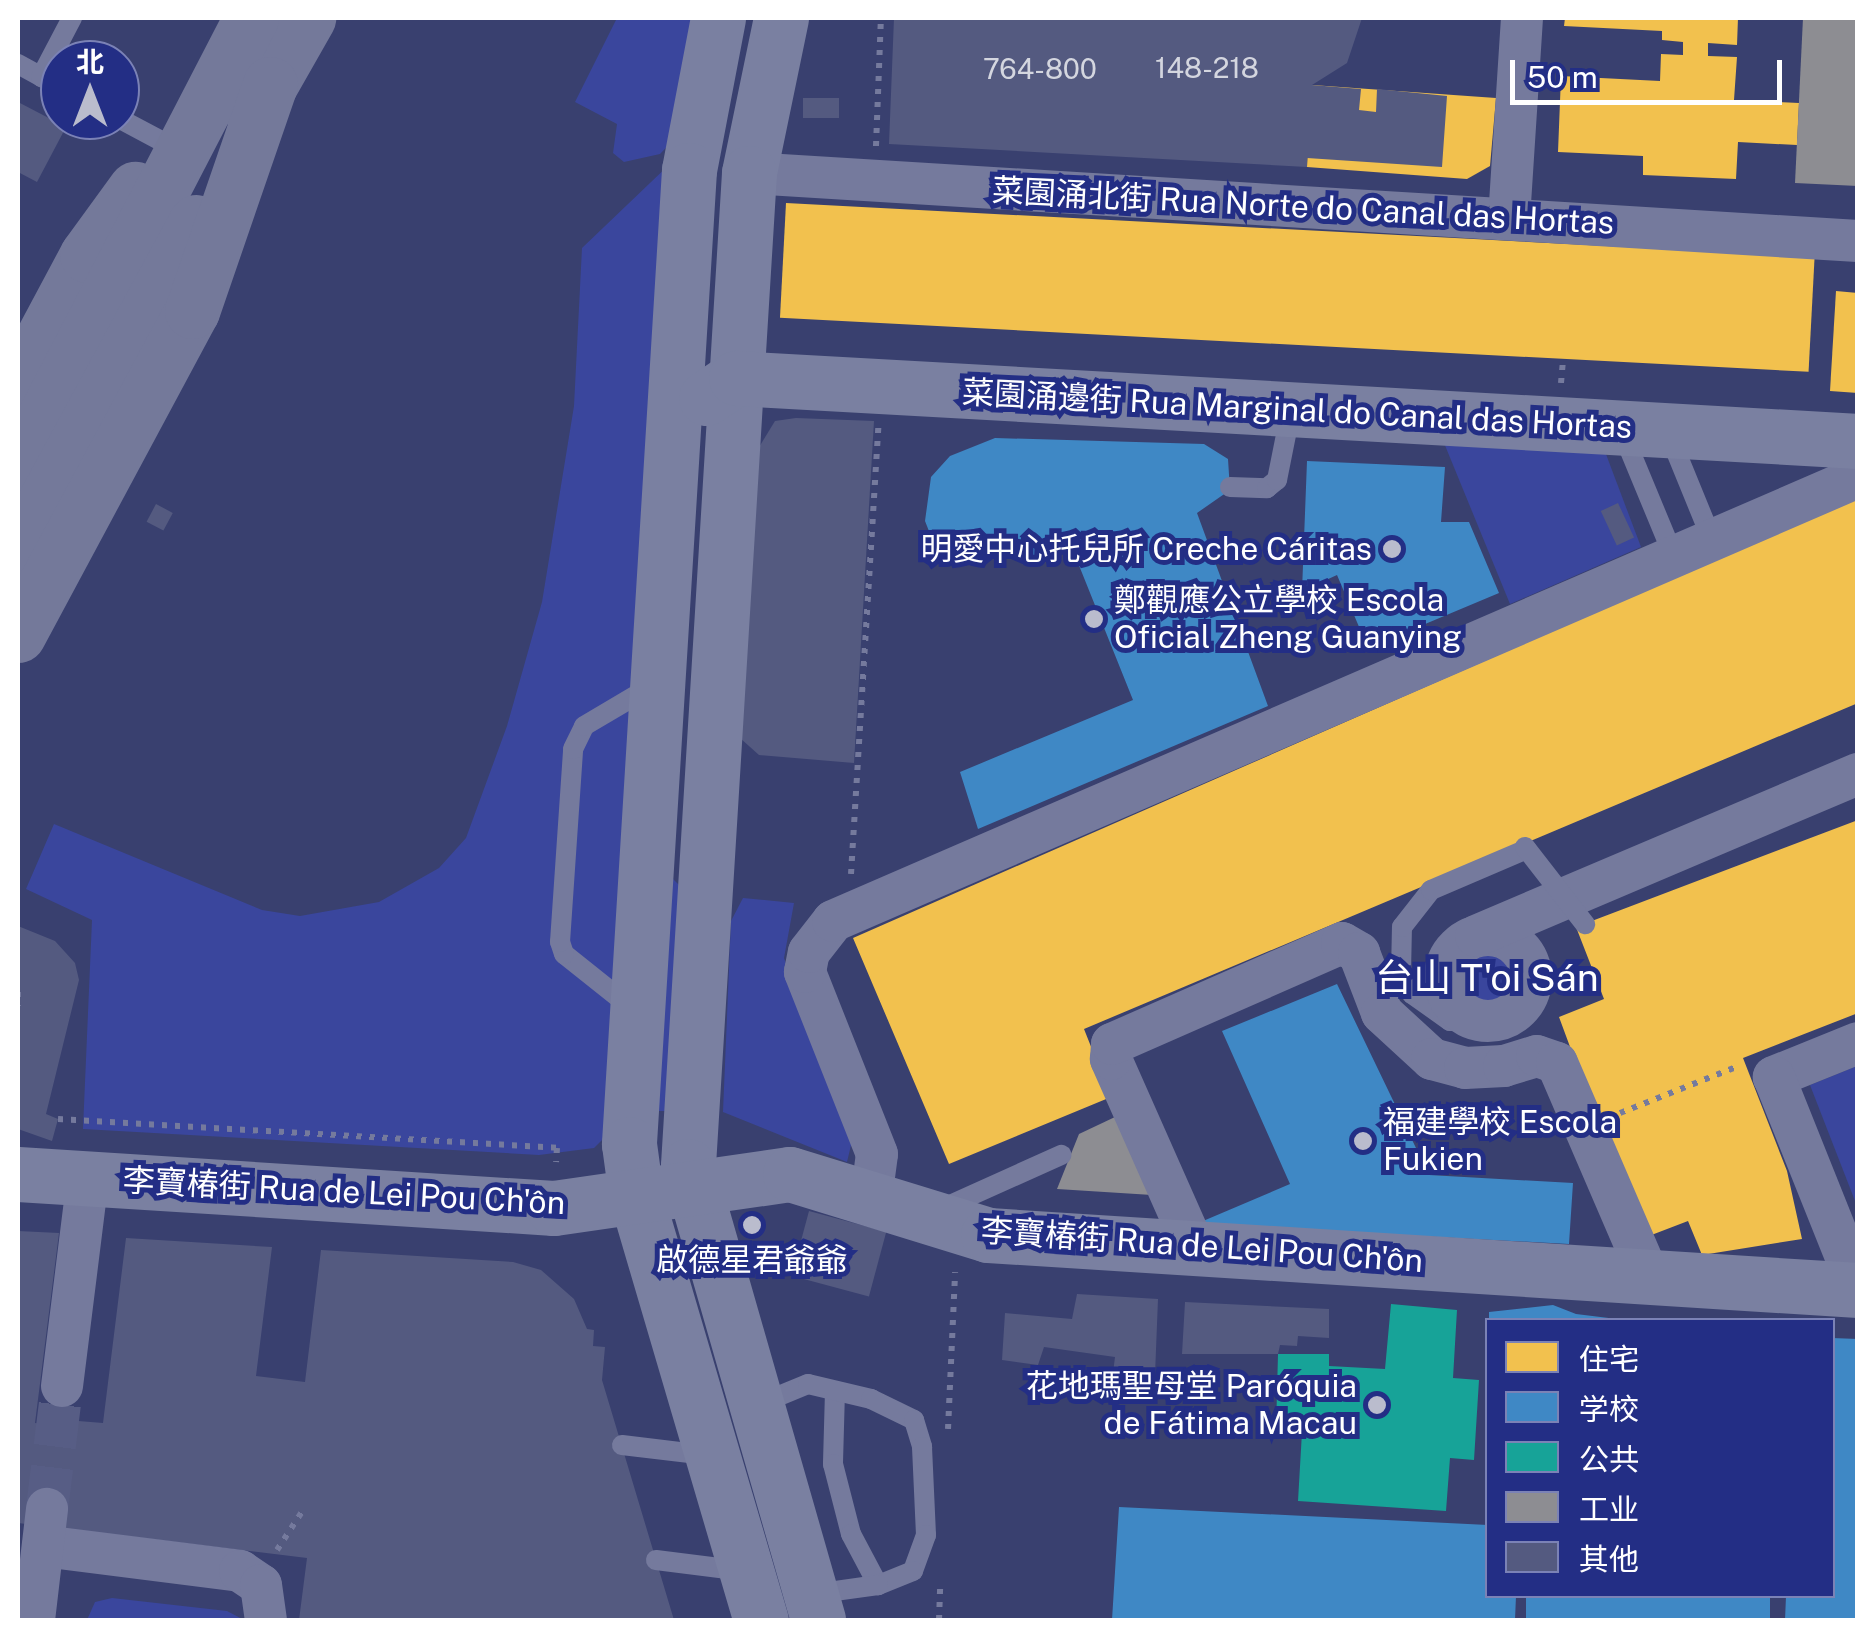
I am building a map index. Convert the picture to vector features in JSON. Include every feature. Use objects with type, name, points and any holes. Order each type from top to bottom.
[{"type":"main road","points":[[18,384],[87,255],[167,144],[250,54],[308,18]]},
{"type":"main road","points":[[714,34],[690,170],[628,1144],[636,1196],[755,1601],[814,1607],[690,1188],[748,174],[781,18]]},
{"type":"main road","points":[[714,34],[722,109],[748,174]]},
{"type":"main road","points":[[18,551],[125,310],[250,54]]},
{"type":"main road","points":[[18,634],[192,311],[250,54]]},
{"type":"main road","points":[[18,468],[125,310]]},
{"type":"main road","points":[[657,683],[680,640],[688,595],[702,410],[708,390],[736,378]]},
{"type":"main road","name":"菜園涌邊街 Rua Marginal do Canal das Hortas","points":[[736,378],[1284,414],[1858,442]]},
{"type":"main road","points":[[647,846],[707,850]]},
{"type":"main road","name":"李寶椿街 Rua de Lei Pou Ch'ôn","points":[[18,1174],[554,1208],[790,1174],[988,1235],[1858,1289]]},
{"type":"main road","points":[[554,1208],[616,1249],[675,1326]]},
{"type":"street","points":[[1508,220],[1522,18]]},
{"type":"street","name":"菜園涌北街 Rua Norte do Canal das Hortas","points":[[748,174],[1858,240]]},
{"type":"street","points":[[871,1199],[877,1154],[806,972],[818,934],[848,914],[1858,477]]},
{"type":"street","points":[[1516,1061],[1488,1021],[1460,1011],[1445,988],[1454,950],[1476,936],[1858,774]]},
{"type":"street","points":[[1476,936],[1516,945],[1531,971],[1526,1000],[1516,1011],[1488,1021]]},
{"type":"street","points":[[1195,1248],[1111,1058],[1122,1035],[1342,943],[1359,953],[1382,1012],[1432,1058],[1465,1068],[1537,1056],[1557,1063],[1649,1277]]},
{"type":"street","points":[[1858,1044],[1774,1077],[1858,1289]]},
{"type":"street","points":[[62,1386],[88,1178]]},
{"type":"street","points":[[34,1620],[45,1528],[234,1570],[261,1601]]},
{"type":"lane","points":[[18,64],[40,76]]},
{"type":"lane","points":[[140,130],[167,144]]},
{"type":"lane","points":[[1230,487],[1267,488],[1277,480],[1284,414]]},
{"type":"lane","points":[[1644,429],[1693,548]]},
{"type":"lane","points":[[1644,429],[1693,548]]},
{"type":"lane","points":[[638,1013],[564,954],[560,942],[573,749],[584,726],[657,683]]},
{"type":"lane","points":[[1488,1021],[1450,1021],[1429,1011],[1401,973],[1398,950],[1414,906],[1431,890],[1526,848],[1584,924]]},
{"type":"lane","points":[[926,1216],[1061,1155]]},
{"type":"lane","points":[[755,1406],[808,1384],[914,1420],[922,1447],[926,1535],[913,1571],[814,1607]]},
{"type":"lane","points":[[835,1391],[833,1464],[851,1534],[878,1586]]},
{"type":"lane","points":[[622,1445],[713,1456]]},
{"type":"lane","points":[[656,1560],[755,1601]]},
{"type":"path","points":[[875,181],[882,18]]},
{"type":"path","points":[[848,914],[863,385]]},
{"type":"path","points":[[18,992],[18,1006]]},
{"type":"path","points":[[1587,1127],[1747,1063]]},
{"type":"path","points":[[58,1119],[557,1148],[554,1208]]},
{"type":"path","points":[[261,1601],[305,1507]]},
{"type":"shaded area","points":[[617,18],[700,18],[682,131],[660,154],[624,162],[613,153],[617,124],[575,102]]},
{"type":"shaded area","points":[[673,161],[609,1133],[594,1148],[539,1155],[83,1129],[92,920],[26,889],[54,824],[262,910],[300,916],[379,902],[439,868],[466,838],[507,726],[542,602],[574,406],[582,248]]},
{"type":"shaded area","points":[[1442,438],[1601,441],[1641,547],[1510,604]]},
{"type":"shaded area","points":[[673,879],[684,890],[671,1111],[649,1111],[664,888]]},
{"type":"shaded area","points":[[743,898],[794,903],[784,958],[852,1141],[847,1162],[723,1112],[731,921]]},
{"type":"shaded area","points":[[1487,939],[1502,942],[1514,951],[1523,963],[1523,993],[1514,1005],[1502,1014],[1487,1017],[1472,1014],[1460,1005],[1451,993],[1448,978],[1451,963],[1460,951],[1472,942]]},
{"type":"shaded area","points":[[1857,1066],[1857,1206],[1810,1085]]},
{"type":"shaded area","points":[[112,1598],[227,1611],[244,1620],[87,1620],[95,1602]]},
{"type":"building: 住宅","points":[[1565,18],[1738,18],[1737,45],[1708,43],[1708,56],[1737,57],[1734,100],[1799,103],[1797,145],[1738,142],[1736,179],[1643,175],[1643,156],[1558,152],[1561,76],[1660,81],[1661,54],[1683,55],[1683,42],[1662,40],[1662,31],[1564,26]]},
{"type":"building: 住宅","points":[[1312,85],[1496,98],[1490,166],[1467,179],[1307,167]]},
{"type":"building: 住宅","points":[[786,203],[1815,257],[1809,372],[780,318]]},
{"type":"building: 住宅","points":[[1836,291],[1858,293],[1858,393],[1830,391]]},
{"type":"building: 住宅","points":[[1858,497],[1858,703],[1084,1029],[1111,1097],[949,1164],[853,938]]},
{"type":"building: 住宅","points":[[1858,820],[1858,1013],[1743,1058],[1787,1171],[1802,1239],[1702,1255],[1688,1221],[1641,1239],[1559,1017],[1604,999],[1576,927]]},
{"type":"building: 学校","name":"鄭觀應公立學校 Escola Oficial Zheng Guanying","points":[[995,438],[1204,444],[1228,459],[1230,490],[1197,513],[1268,706],[978,829],[960,772],[1133,700],[1068,538],[1042,549],[1045,559],[1029,564],[1018,547],[998,553],[971,544],[954,563],[934,544],[925,521],[931,477],[950,456]]},
{"type":"building: 学校","name":"明愛中心托兒所 Creche Cáritas","points":[[1307,461],[1445,467],[1441,522],[1469,522],[1499,593],[1368,648],[1337,575],[1302,591]]},
{"type":"building: 学校","name":"福建學校 Escola Fukien","points":[[1337,984],[1429,1175],[1573,1183],[1569,1244],[1196,1224],[1290,1184],[1222,1031]]},
{"type":"building: 学校","points":[[1553,1305],[1576,1314],[1609,1318],[1489,1318],[1489,1312]]},
{"type":"building: 学校","points":[[1835,1338],[1858,1339],[1858,1620],[1785,1620],[1786,1598],[1835,1598]]},
{"type":"building: 学校","points":[[1119,1507],[1485,1525],[1485,1598],[1516,1598],[1515,1620],[1112,1620]]},
{"type":"building: 学校","points":[[1526,1598],[1770,1598],[1770,1620],[1526,1620]]},
{"type":"building: 公共","name":"花地瑪聖母堂 Paróquia de Fátima Macau","points":[[1391,1304],[1457,1310],[1453,1378],[1479,1380],[1474,1460],[1450,1458],[1446,1511],[1298,1501],[1302,1432],[1276,1430],[1278,1354],[1329,1354],[1329,1366],[1385,1369]]},
{"type":"building: 工业","points":[[1803,18],[1858,18],[1858,186],[1795,183]]},
{"type":"building: 工业","points":[[1115,1117],[1152,1195],[1057,1189],[1079,1134]]},
{"type":"building: 其他","points":[[894,18],[1362,18],[1347,63],[1312,85],[1361,89],[1359,110],[1376,112],[1377,89],[1447,96],[1442,167],[1307,158],[1307,167],[889,144]]},
{"type":"building: 其他","points":[[803,98],[839,98],[839,118],[803,118]]},
{"type":"building: 其他","points":[[18,102],[40,113],[40,140],[59,140],[37,182],[18,172]]},
{"type":"building: 其他","points":[[775,421],[874,421],[854,763],[759,755],[740,738],[753,457]]},
{"type":"building: 其他","points":[[1618,503],[1634,537],[1617,545],[1601,511]]},
{"type":"building: 其他","points":[[156,504],[173,513],[163,531],[147,522]]},
{"type":"building: 其他","points":[[18,926],[55,941],[75,963],[79,980],[46,1114],[58,1119],[52,1141],[18,1129]]},
{"type":"building: 其他","points":[[809,1211],[886,1232],[869,1296],[792,1276]]},
{"type":"building: 其他","points":[[18,1231],[59,1233],[35,1423],[66,1427],[66,1420],[103,1423],[126,1238],[272,1247],[256,1376],[305,1382],[321,1250],[513,1262],[541,1270],[574,1299],[587,1329],[594,1330],[593,1346],[605,1347],[602,1380],[674,1620],[299,1620],[307,1558],[18,1523]]},
{"type":"building: 其他","points":[[1077,1294],[1158,1299],[1155,1375],[1113,1373],[1115,1357],[1044,1347],[1038,1365],[1002,1360],[1005,1313],[1072,1319]]},
{"type":"building: 其他","points":[[1185,1302],[1329,1309],[1329,1338],[1298,1336],[1297,1346],[1280,1345],[1278,1354],[1182,1354]]},
{"type":"tunnel","points":[[47,1509],[62,1386]]},
{"type":"place","name":"明愛中心托兒所 Creche Cáritas","points":[[1392,549]]},
{"type":"place","name":"鄭觀應公立學校 Escola Oficial Zheng Guanying","points":[[1094,619]]},
{"type":"place","name":"福建學校 Escola Fukien","points":[[1363,1141]]},
{"type":"place","name":"啟德星君爺爺","points":[[752,1225]]},
{"type":"place","name":"花地瑪聖母堂 Paróquia de Fátima Macau","points":[[1377,1405]]},
{"type":"district","name":"台山 T'oi Sán","points":[[1487,978]]}]
